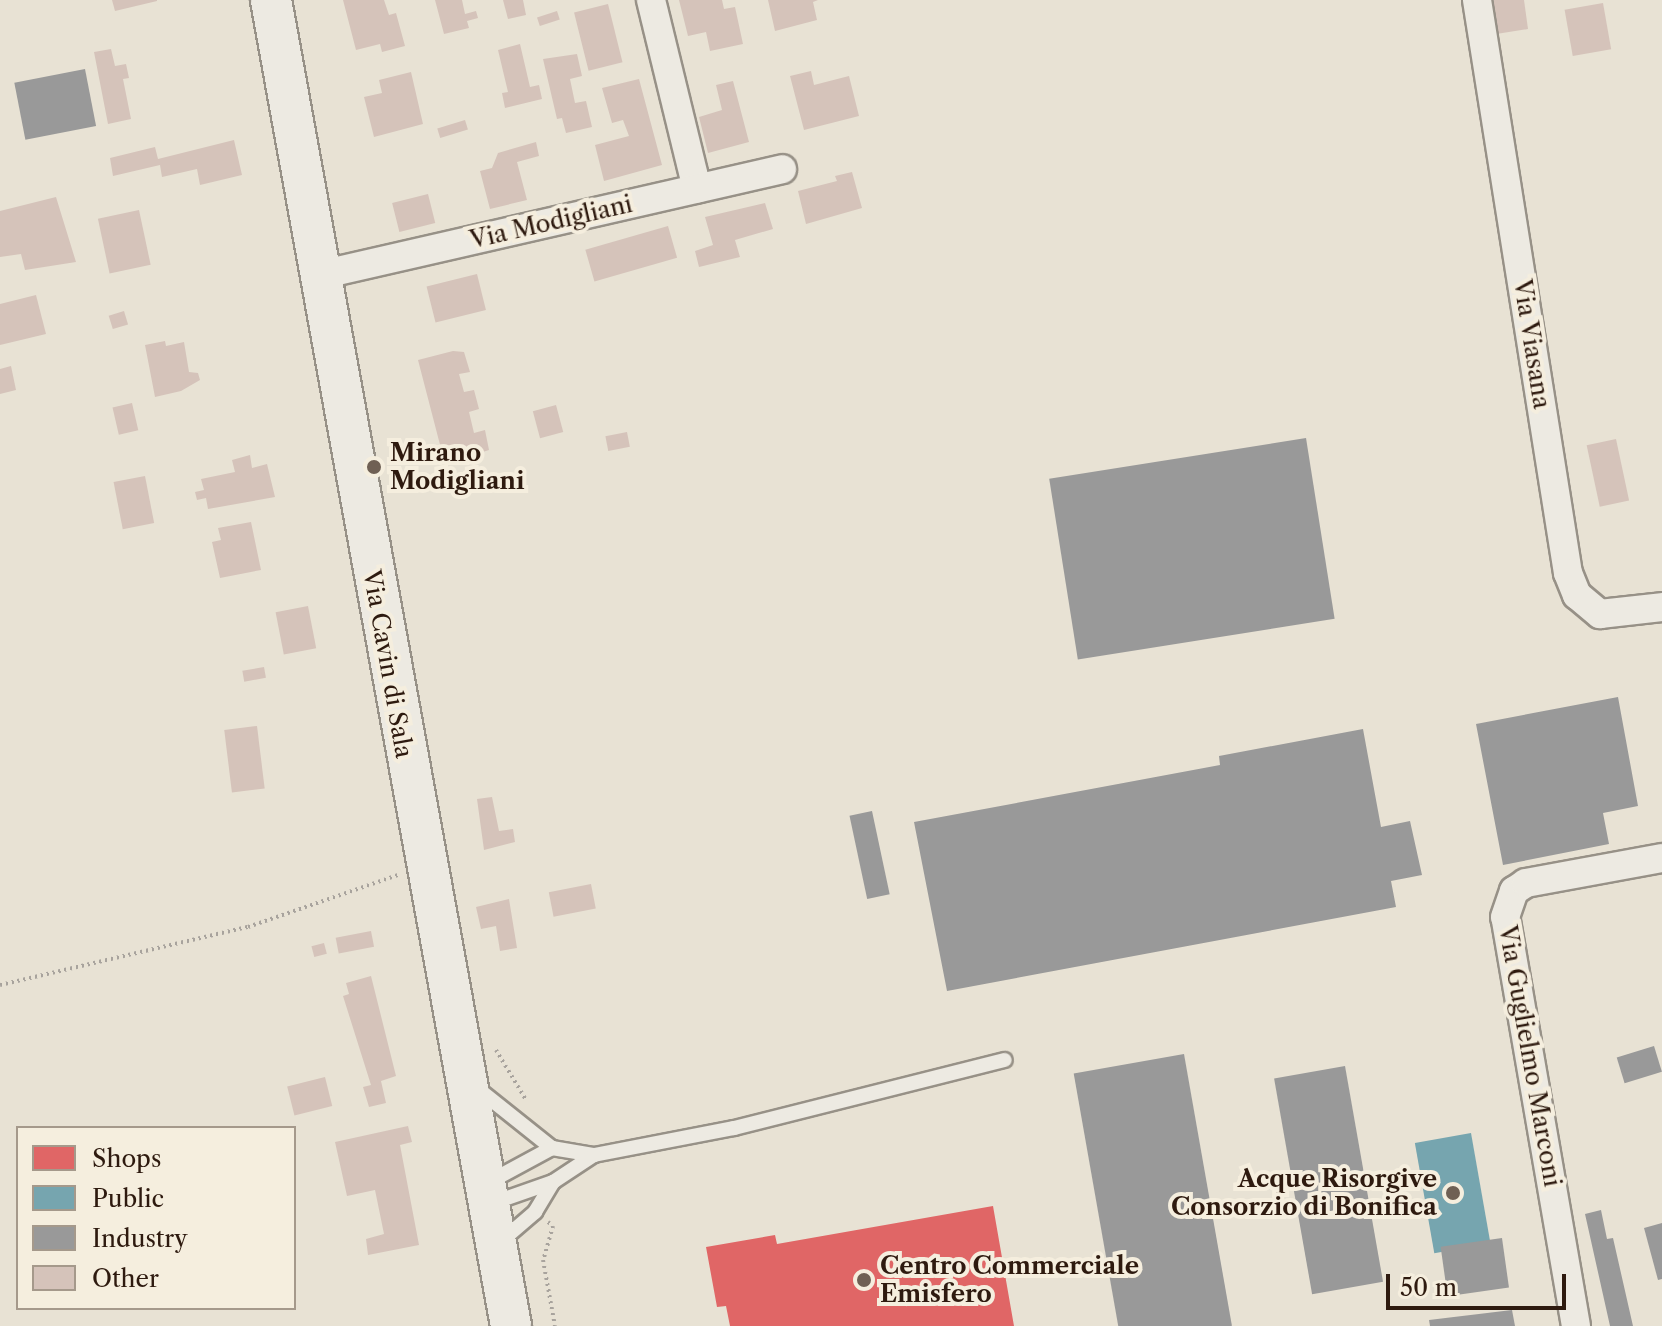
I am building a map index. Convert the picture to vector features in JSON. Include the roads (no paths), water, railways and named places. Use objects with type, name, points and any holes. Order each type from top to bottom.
[{"type":"main road","name":"Via Cavin di Sala","points":[[271,0],[511,1326]]},
{"type":"street","points":[[651,0],[697,188]]},
{"type":"street","name":"Via Viasana","points":[[1477,0],[1568,573],[1577,595],[1600,614],[1662,607]]},
{"type":"street","name":"Via Modigliani","points":[[320,275],[782,169]]},
{"type":"street","name":"Via Guglielmo Marconi","points":[[1576,1326],[1505,917],[1514,891],[1526,883],[1662,858]]},
{"type":"lane","points":[[469,1082],[552,1148],[594,1155],[734,1128],[1005,1060]]},
{"type":"lane","points":[[488,1194],[552,1148]]},
{"type":"lane","points":[[488,1194],[553,1182],[594,1155]]},
{"type":"lane","points":[[497,1245],[535,1212],[553,1182]]},
{"type":"place","name":"Mirano Modigliani","points":[[374,467]]},
{"type":"place","name":"Acque Risorgive Consorzio di Bonifica","points":[[1453,1193]]},
{"type":"place","name":"Centro Commerciale Emisfero","points":[[864,1280]]}]
